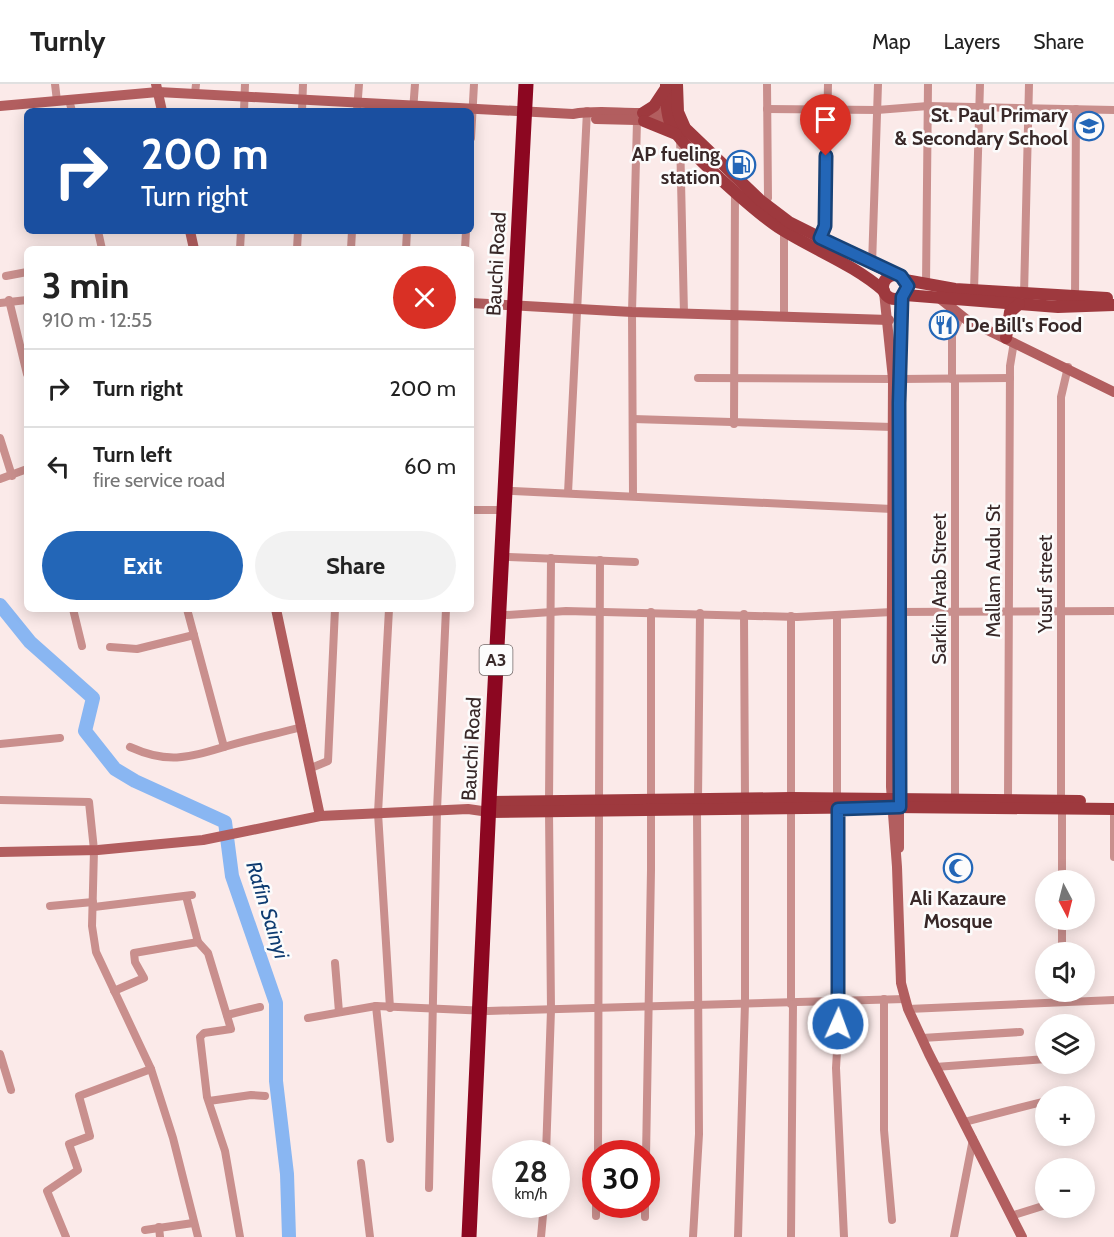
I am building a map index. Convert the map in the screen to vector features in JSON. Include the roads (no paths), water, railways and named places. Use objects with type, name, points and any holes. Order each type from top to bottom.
[{"type":"highway","name":"Bauchi Road","points":[[477,1237],[490,808],[504,510],[528,111],[526,84]]},
{"type":"highway","name":"Bauchi Road","points":[[528,111],[533,84]]},
{"type":"highway","name":"Bauchi Road","points":[[490,808],[507,615],[518,306]]},
{"type":"highway","name":"Bauchi Road","points":[[470,1237],[485,1011]]},
{"type":"main road","points":[[641,118],[654,106],[669,85]]},
{"type":"main road","points":[[669,85],[677,123],[735,191],[859,271],[891,298],[904,296],[1021,299],[1114,305]]},
{"type":"main road","points":[[641,118],[677,123],[784,231],[873,265],[900,278],[926,285],[1021,299]]},
{"type":"main road","points":[[884,291],[885,280],[900,278]]},
{"type":"main road","points":[[900,278],[908,288],[904,296]]},
{"type":"main road","points":[[1075,302],[1114,298]]},
{"type":"main road","points":[[1010,340],[1010,312],[1021,299]]},
{"type":"main road","points":[[896,803],[955,799],[1008,800],[1114,809]]},
{"type":"main road","points":[[490,808],[896,803],[1062,805],[1114,801]]},
{"type":"street","points":[[55,84],[57,101]]},
{"type":"street","points":[[244,108],[245,84]]},
{"type":"street","points":[[302,105],[303,84]]},
{"type":"street","points":[[357,107],[359,84]]},
{"type":"street","points":[[413,108],[415,84]]},
{"type":"street","points":[[0,106],[57,101],[71,106],[157,88],[196,89],[302,105],[473,108],[474,84]]},
{"type":"street","points":[[763,209],[767,84]]},
{"type":"street","points":[[817,243],[825,226],[828,84]]},
{"type":"street","points":[[873,265],[878,84]]},
{"type":"street","points":[[926,285],[928,84]]},
{"type":"street","points":[[975,291],[980,84]]},
{"type":"street","points":[[1021,299],[1029,84]]},
{"type":"street","points":[[157,88],[161,108]]},
{"type":"street","points":[[767,109],[877,110],[928,106],[1114,110]]},
{"type":"street","points":[[474,108],[641,118],[677,123],[683,207],[684,314]]},
{"type":"street","points":[[1075,302],[1076,110]]},
{"type":"street","points":[[568,493],[575,310],[587,115]]},
{"type":"street","points":[[633,496],[632,312],[641,118]]},
{"type":"street","points":[[734,424],[735,191]]},
{"type":"street","points":[[784,231],[784,316]]},
{"type":"street","points":[[6,276],[24,273]]},
{"type":"street","points":[[884,291],[896,379],[898,956],[907,1004],[922,1038],[1022,1237]]},
{"type":"street","points":[[896,612],[892,428],[904,296]]},
{"type":"street","points":[[938,297],[961,316],[1068,367],[1114,392]]},
{"type":"street","points":[[24,300],[5,302],[24,364]]},
{"type":"street","points":[[474,303],[575,310],[889,320]]},
{"type":"street","name":"Sarkin Arab Street","points":[[955,799],[956,612],[952,335],[961,316]]},
{"type":"street","name":"Mallam Audu St","points":[[1008,800],[1010,340]]},
{"type":"street","name":"Yusuf street","points":[[1062,870],[1061,397],[1068,367]]},
{"type":"street","points":[[698,378],[1010,378]]},
{"type":"street","points":[[633,419],[892,428]]},
{"type":"street","points":[[0,438],[12,476]]},
{"type":"street","points":[[0,479],[24,470]]},
{"type":"street","points":[[513,490],[892,509]]},
{"type":"street","points":[[474,510],[504,510]]},
{"type":"street","points":[[509,556],[635,562]]},
{"type":"street","points":[[546,1140],[551,1010],[549,806],[551,558]]},
{"type":"street","points":[[598,1140],[600,560]]},
{"type":"street","points":[[507,615],[600,611],[791,616],[896,612],[1114,611]]},
{"type":"street","points":[[74,612],[82,645]]},
{"type":"street","points":[[188,612],[224,747]]},
{"type":"street","points":[[277,612],[320,816]]},
{"type":"street","points":[[310,768],[328,760],[335,612]]},
{"type":"street","points":[[389,612],[378,813],[390,1008]]},
{"type":"street","points":[[429,1188],[437,810],[446,612]]},
{"type":"street","points":[[646,1140],[650,1006],[651,612]]},
{"type":"street","points":[[693,1237],[699,1134],[700,613]]},
{"type":"street","points":[[738,1237],[745,1004],[744,614]]},
{"type":"street","points":[[837,615],[840,1002],[836,1068],[843,1237]]},
{"type":"street","points":[[791,616],[791,1237]]},
{"type":"street","points":[[110,646],[137,649],[194,635]]},
{"type":"street","points":[[130,747],[146,754],[196,757],[224,747],[302,727]]},
{"type":"street","points":[[0,744],[60,738]]},
{"type":"street","points":[[0,800],[89,802],[94,850],[96,952],[151,1069],[173,1138],[198,1237]]},
{"type":"street","points":[[0,852],[94,850],[203,840],[320,816],[490,808]]},
{"type":"street","points":[[1114,809],[1114,857]]},
{"type":"street","points":[[50,906],[189,896],[198,942],[208,952],[229,1031],[200,1034],[209,1101],[225,1151],[240,1237]]},
{"type":"street","points":[[114,991],[144,978],[135,962],[134,953],[198,942]]},
{"type":"street","points":[[335,963],[339,1012]]},
{"type":"street","points":[[308,1018],[376,1006],[485,1011],[699,1003],[792,1004],[884,999],[907,1004],[1035,997]]},
{"type":"street","points":[[884,999],[884,1130],[892,1220]]},
{"type":"street","points":[[1095,999],[1114,1000]]},
{"type":"street","points":[[376,1006],[390,1139]]},
{"type":"street","points":[[226,1015],[261,1008]]},
{"type":"street","points":[[922,1038],[1020,1032]]},
{"type":"street","points":[[0,1054],[11,1090]]},
{"type":"street","points":[[935,1067],[1035,1060]]},
{"type":"street","points":[[66,1237],[48,1191],[78,1170],[69,1144],[90,1136],[79,1096],[151,1069]]},
{"type":"street","points":[[209,1101],[251,1095],[265,1096]]},
{"type":"street","points":[[964,1122],[1035,1104]]},
{"type":"street","points":[[954,1237],[973,1139]]},
{"type":"street","points":[[361,1163],[369,1237]]},
{"type":"street","points":[[1011,1216],[1035,1208]]},
{"type":"street","points":[[541,1237],[543,1218]]},
{"type":"street","points":[[145,1230],[193,1223]]},
{"type":"street","points":[[159,1227],[160,1237]]},
{"type":"waterway","name":"Rafin Sainyi","points":[[0,605],[30,642],[93,698],[85,731],[115,769],[135,781],[225,822],[232,876],[276,1003],[276,1081],[287,1174],[289,1237]]},
{"type":"place","name":"St. Paul Primary & Secondary School","points":[[1089,126]]},
{"type":"place","name":"AP fueling station","points":[[741,165]]},
{"type":"place","name":"De Bill's Food","points":[[944,325]]},
{"type":"place","name":"Ali Kazaure Mosque","points":[[958,868]]}]
